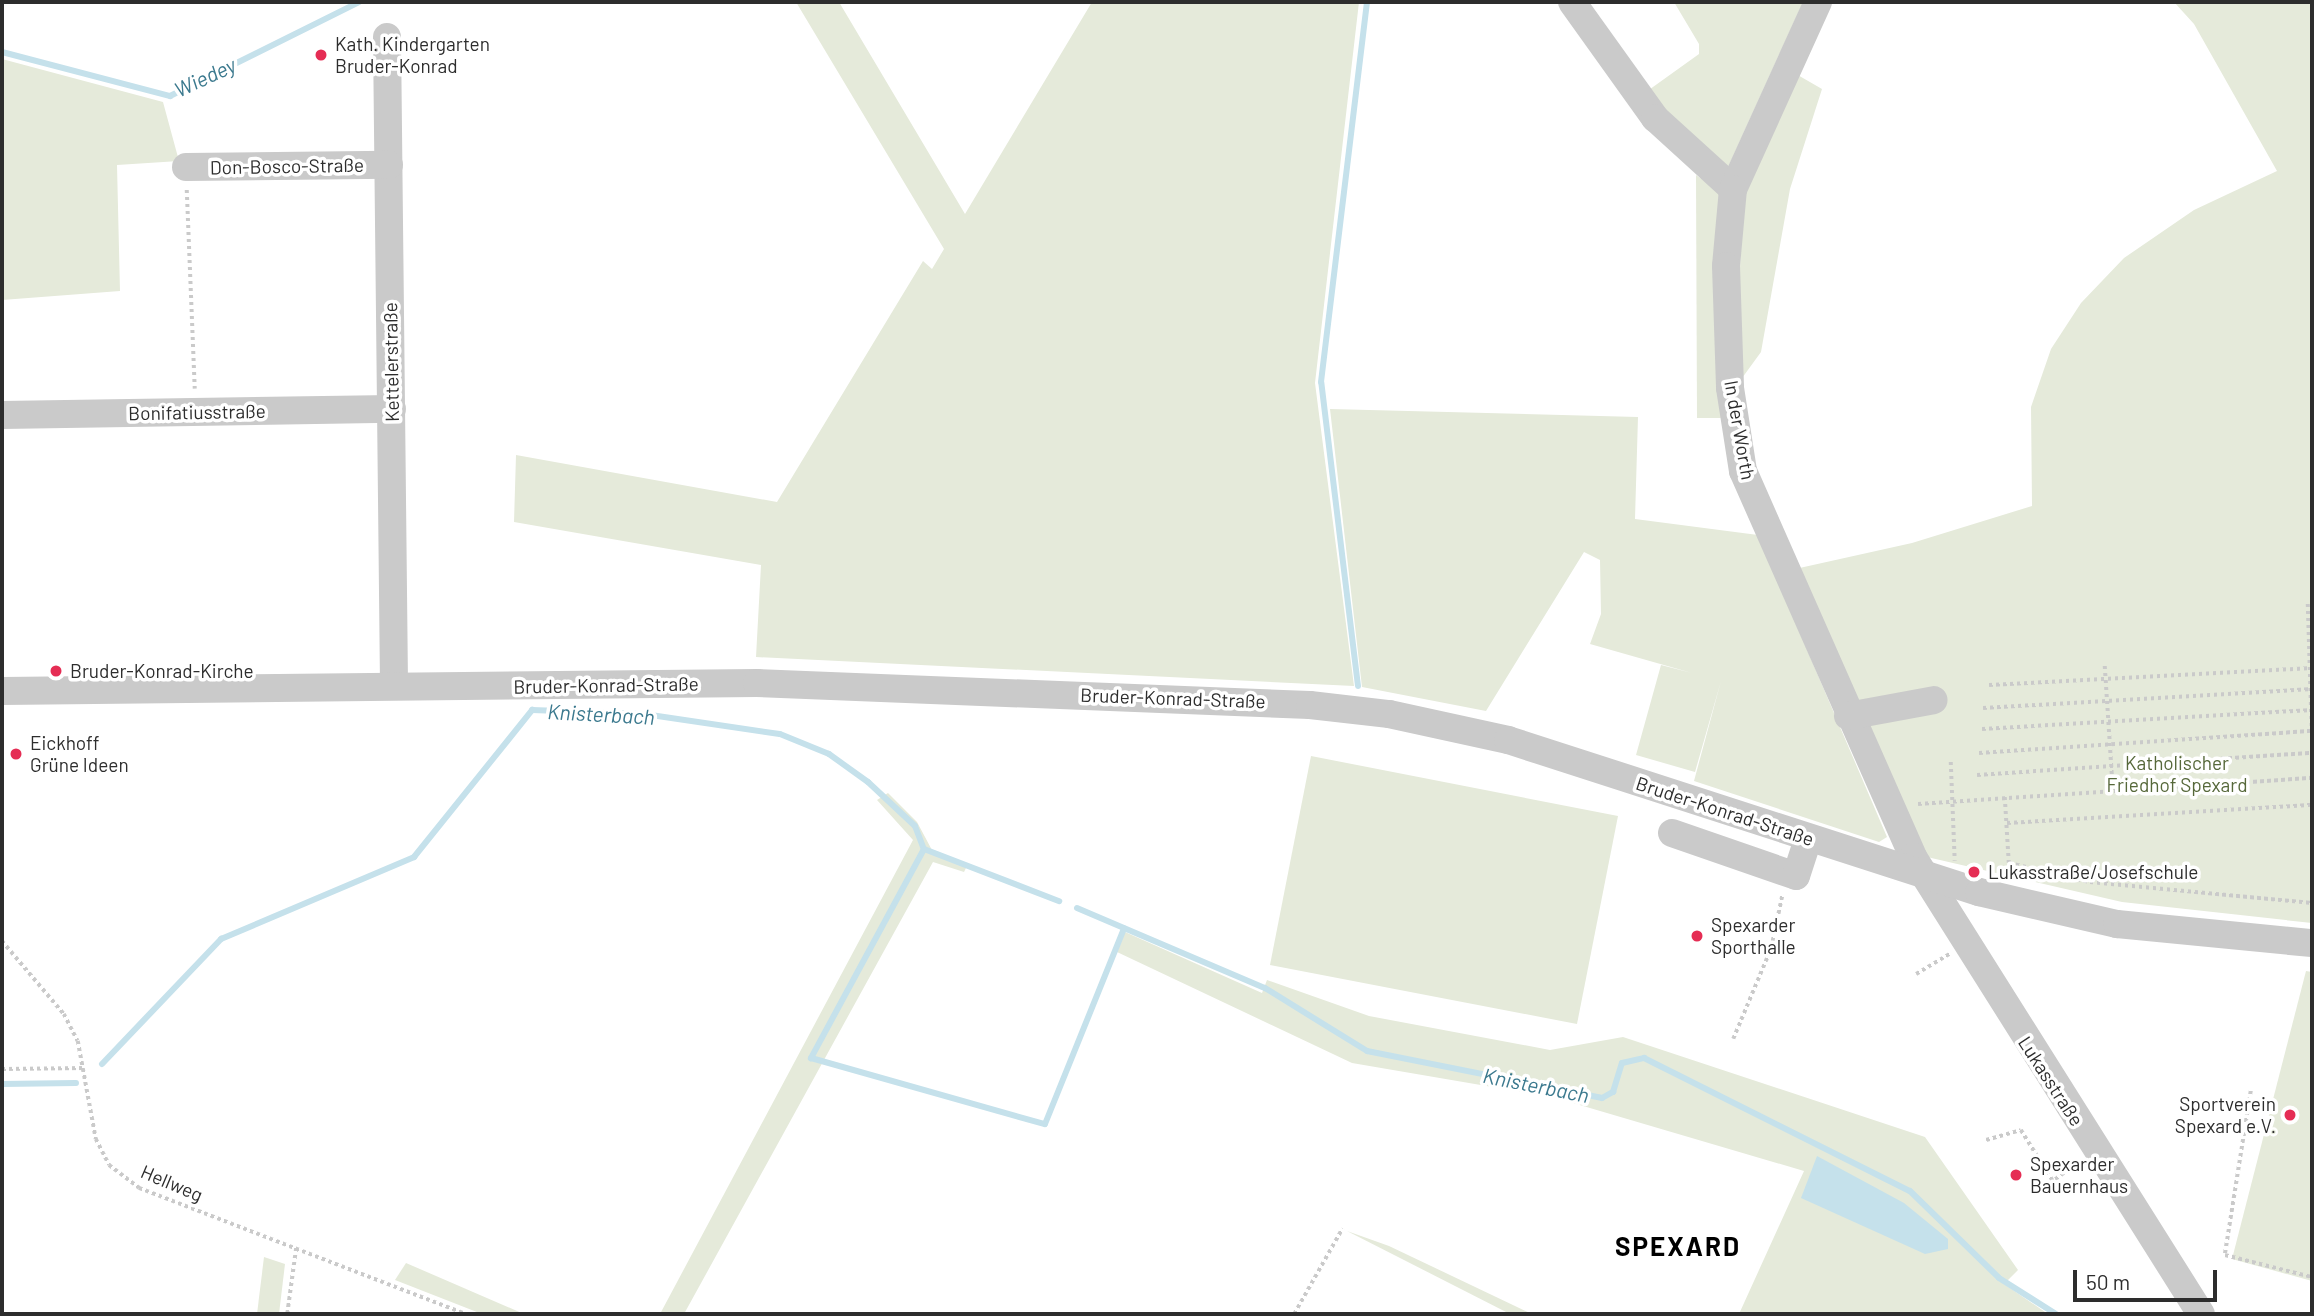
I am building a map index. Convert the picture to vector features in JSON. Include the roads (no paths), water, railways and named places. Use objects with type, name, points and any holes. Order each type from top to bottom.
[{"type":"street","points":[[1572,2],[1655,118],[1733,189]]},
{"type":"street","name":"In der Worth","points":[[1818,2],[1733,189],[1726,266],[1729,374],[1743,471],[1848,716],[1913,857],[1943,874]]},
{"type":"street","name":"Kettelerstraße","points":[[387,37],[394,686]]},
{"type":"street","name":"Don-Bosco-Straße","points":[[186,167],[389,165]]},
{"type":"street","name":"Bonifatiusstraße","points":[[2,415],[392,409]]},
{"type":"street","name":"Bruder-Konrad-Straße","points":[[2,691],[757,683],[1310,705],[1389,714],[1508,740],[1808,838],[2118,924],[2312,943]]},
{"type":"street","points":[[1848,716],[1934,700]]},
{"type":"street","points":[[1672,832],[1794,883],[1808,838]]},
{"type":"street","name":"Lukasstraße","points":[[1943,874],[1965,945],[2201,1314]]},
{"type":"water","points":[[1817,1156],[1904,1203],[1948,1239],[1948,1249],[1925,1254],[1801,1198]]},
{"type":"waterway","name":"Wiedey","points":[[2,52],[170,96],[359,2]]},
{"type":"waterway","points":[[1358,686],[1321,382],[1367,2]]},
{"type":"waterway","name":"Knisterbach","points":[[102,1064],[221,939],[414,857],[532,710],[644,714],[780,734],[829,754],[868,782],[915,826],[924,849],[1059,901]]},
{"type":"waterway","points":[[924,849],[811,1058],[1045,1124],[1124,928]]},
{"type":"waterway","name":"Knisterbach","points":[[1077,908],[1265,988],[1367,1051],[1602,1098],[1613,1092],[1622,1063],[1644,1058],[1910,1191],[1999,1278],[2056,1314]]},
{"type":"waterway","name":"Knisterbach","points":[[2,1084],[76,1083]]},
{"type":"place","name":"Kath. Kindergarten Bruder-Konrad","points":[[321,55]]},
{"type":"place","name":"Bruder-Konrad-Kirche","points":[[56,671]]},
{"type":"place","name":"Eickhoff Grüne Ideen","points":[[16,754]]},
{"type":"place","name":"Lukasstraße/Josefschule","points":[[1974,872]]},
{"type":"place","name":"Spexarder Sporthalle","points":[[1697,936]]},
{"type":"place","name":"Sportverein Spexard e.V.","points":[[2290,1115]]},
{"type":"place","name":"Spexarder Bauernhaus","points":[[2016,1175]]},
{"type":"district","name":"SPEXARD","points":[[1678,1246]]},
{"type":"park label","name":"Katholischer Friedhof Spexard","points":[[2177,774]]}]
